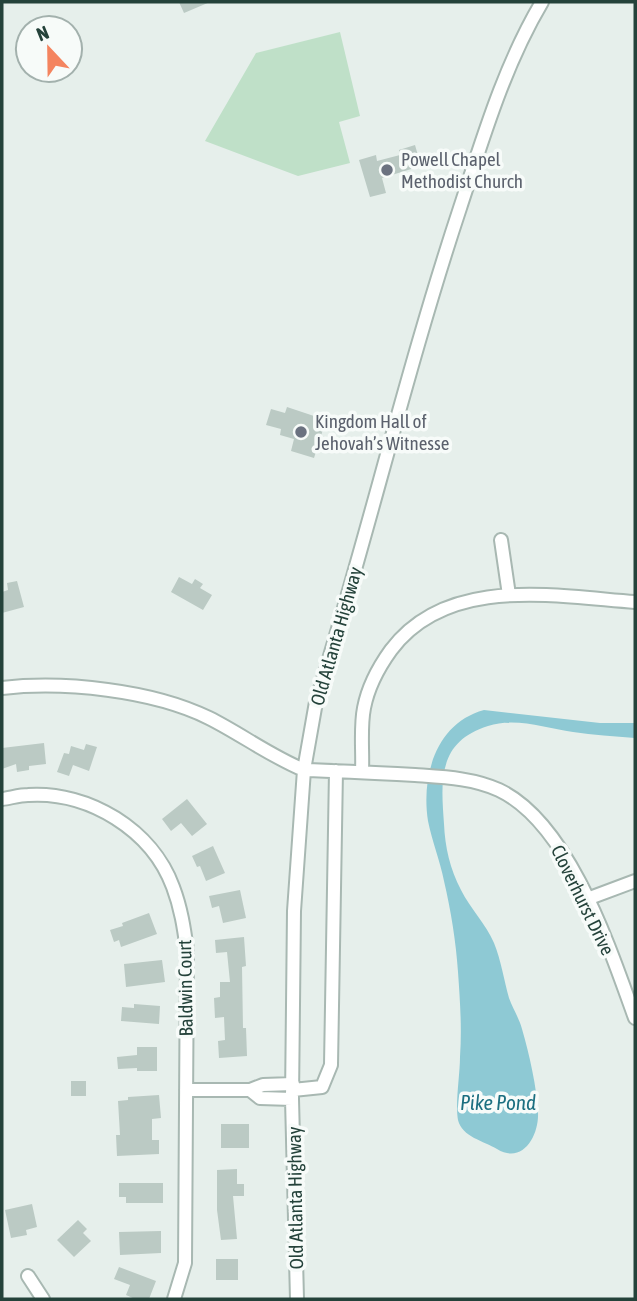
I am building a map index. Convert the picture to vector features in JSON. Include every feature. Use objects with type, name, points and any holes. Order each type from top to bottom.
[{"type":"street","name":"Old Atlanta Highway","points":[[297,1299],[293,1091],[294,911],[304,770],[316,702],[442,264],[490,115],[527,28],[542,2]]},
{"type":"street","points":[[501,540],[509,595]]},
{"type":"street","points":[[362,772],[363,710],[371,684],[401,636],[423,619],[471,600],[509,595],[635,602]]},
{"type":"street","points":[[2,688],[33,685],[69,687],[140,696],[208,717],[304,770]]},
{"type":"street","name":"Cloverhurst Drive","points":[[304,770],[459,779],[497,790],[538,818],[552,836],[587,899],[635,1018]]},
{"type":"street","points":[[186,1090],[250,1090],[260,1098],[322,1087],[331,1065],[336,771]]},
{"type":"street","name":"Baldwin Court","points":[[2,799],[28,795],[57,796],[82,802],[110,814],[147,844],[173,885],[183,918],[187,950],[185,1263],[174,1299]]},
{"type":"street","points":[[587,899],[635,881]]},
{"type":"street","points":[[28,1276],[43,1299]]},
{"type":"green space","points":[[340,32],[360,116],[339,122],[350,163],[298,176],[205,141],[256,53]]},
{"type":"water","name":"Pike Pond","points":[[484,710],[600,723],[635,723],[635,738],[520,723],[488,726],[459,742],[446,765],[442,793],[449,858],[461,890],[494,943],[509,998],[522,1029],[534,1082],[538,1113],[536,1130],[528,1145],[515,1153],[506,1153],[474,1138],[464,1131],[458,1120],[461,1025],[455,938],[426,804],[430,770],[443,739],[454,726]]},
{"type":"building","points":[[179,2],[210,2],[184,13]]},
{"type":"building","name":"Powell Chapel Methodist Church","points":[[415,145],[421,166],[382,178],[386,193],[370,197],[359,160],[376,155],[377,161],[400,155],[399,150]]},
{"type":"building","name":"Kingdom Hall of Jehovah’s Witnesse","points":[[287,407],[326,420],[314,458],[291,451],[294,439],[280,435],[281,429],[266,425],[271,409],[285,413]]},
{"type":"building","points":[[179,577],[192,584],[195,579],[203,584],[200,588],[212,595],[203,610],[171,592]]},
{"type":"building","points":[[17,581],[24,607],[2,613],[2,592],[8,590],[7,583]]},
{"type":"building","points":[[44,743],[46,764],[29,766],[29,770],[17,772],[16,764],[2,769],[2,748]]},
{"type":"building","points":[[86,744],[97,747],[89,771],[73,765],[69,776],[57,772],[64,753],[69,754],[71,746],[84,750]]},
{"type":"building","points":[[187,799],[207,824],[192,836],[181,823],[171,831],[162,819]]},
{"type":"building","points":[[213,846],[225,873],[206,881],[192,856]]},
{"type":"building","points":[[240,890],[246,918],[223,923],[219,906],[212,908],[209,896]]},
{"type":"building","points":[[149,913],[157,934],[121,947],[119,940],[114,942],[110,930]]},
{"type":"building","points":[[244,937],[246,966],[242,967],[243,1028],[246,1028],[247,1056],[219,1058],[218,1041],[225,1040],[224,1017],[215,1018],[214,998],[220,997],[220,982],[230,982],[227,952],[216,953],[215,940]]},
{"type":"building","points":[[162,960],[165,982],[126,987],[124,964]]},
{"type":"building","points":[[134,1004],[160,1006],[159,1024],[121,1021],[122,1007],[134,1008]]},
{"type":"building","points":[[137,1047],[157,1047],[157,1071],[118,1069],[117,1057],[137,1055]]},
{"type":"building","points":[[71,1081],[86,1081],[86,1096],[71,1096]]},
{"type":"building","points":[[159,1095],[161,1118],[152,1119],[152,1140],[159,1140],[159,1154],[117,1156],[116,1135],[120,1135],[118,1101],[128,1100],[128,1097]]},
{"type":"building","points":[[221,1124],[249,1124],[249,1148],[221,1148]]},
{"type":"building","points":[[237,1169],[237,1184],[244,1184],[244,1196],[233,1196],[237,1239],[221,1240],[217,1210],[217,1170]]},
{"type":"building","points":[[119,1183],[163,1183],[163,1203],[126,1203],[126,1197],[119,1197]]},
{"type":"building","points":[[32,1204],[37,1227],[26,1230],[27,1235],[11,1238],[5,1210]]},
{"type":"building","points":[[78,1220],[87,1229],[83,1233],[91,1241],[74,1257],[57,1240]]},
{"type":"building","points":[[161,1231],[161,1253],[120,1255],[119,1232]]},
{"type":"building","points":[[216,1259],[238,1259],[238,1280],[216,1280]]},
{"type":"building","points":[[119,1267],[156,1281],[149,1299],[135,1299],[126,1295],[130,1285],[114,1279]]},
{"type":"place","name":"Powell Chapel Methodist Church","points":[[387,170]]},
{"type":"place","name":"Kingdom Hall of Jehovah’s Witnesse","points":[[301,432]]}]
